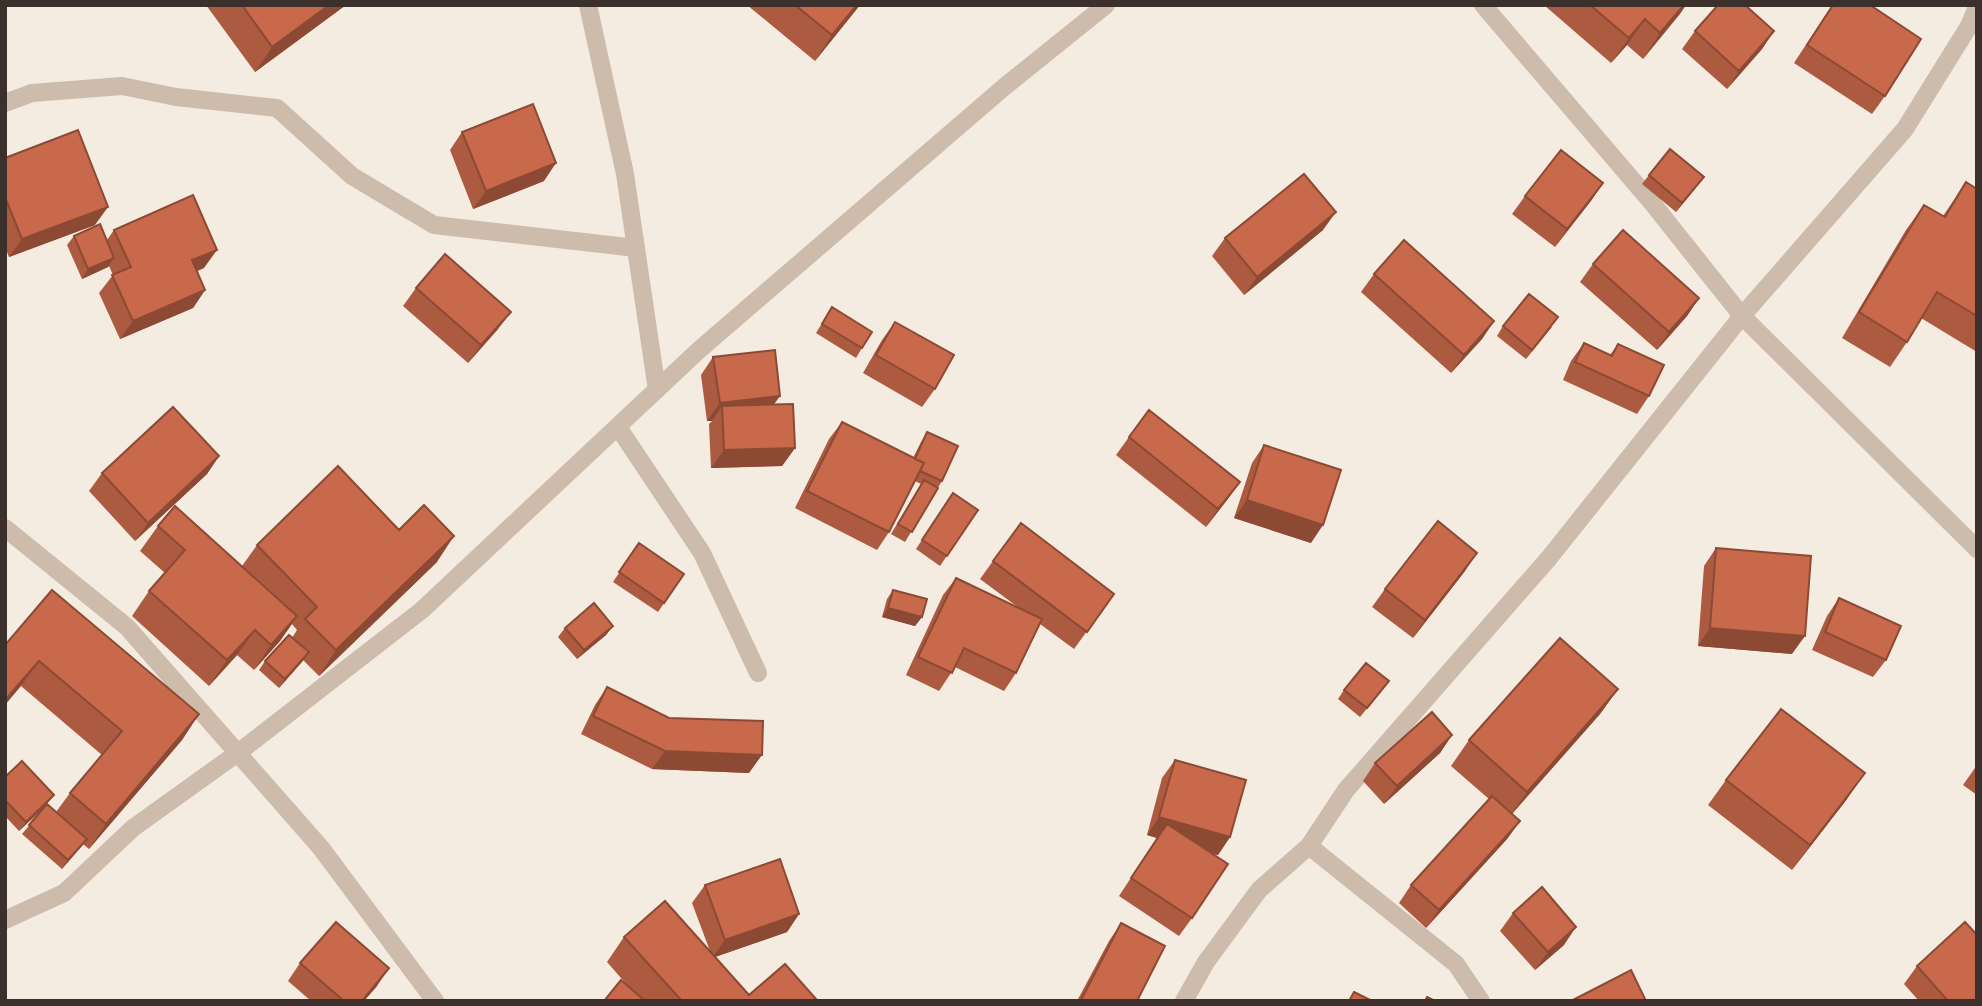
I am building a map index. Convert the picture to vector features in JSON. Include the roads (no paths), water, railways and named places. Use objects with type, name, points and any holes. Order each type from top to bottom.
[{"type":"street","points":[[588,5],[625,174],[657,390]]},
{"type":"street","points":[[5,920],[64,893],[133,828],[239,752],[422,610],[657,390],[1003,88],[1106,5]]},
{"type":"street","points":[[1483,5],[1653,204],[1742,316],[1977,549]]},
{"type":"street","points":[[1184,1001],[1206,962],[1259,890],[1309,846],[1346,790],[1549,558],[1742,316],[1905,129],[1969,26],[1977,7]]},
{"type":"street","points":[[5,103],[32,93],[122,86],[176,97],[277,108],[352,176],[434,225],[636,248]]},
{"type":"street","points":[[618,427],[702,552],[758,673]]},
{"type":"street","points":[[5,528],[127,627],[321,848],[435,1001]]},
{"type":"street","points":[[1309,846],[1456,964],[1481,1001]]}]
